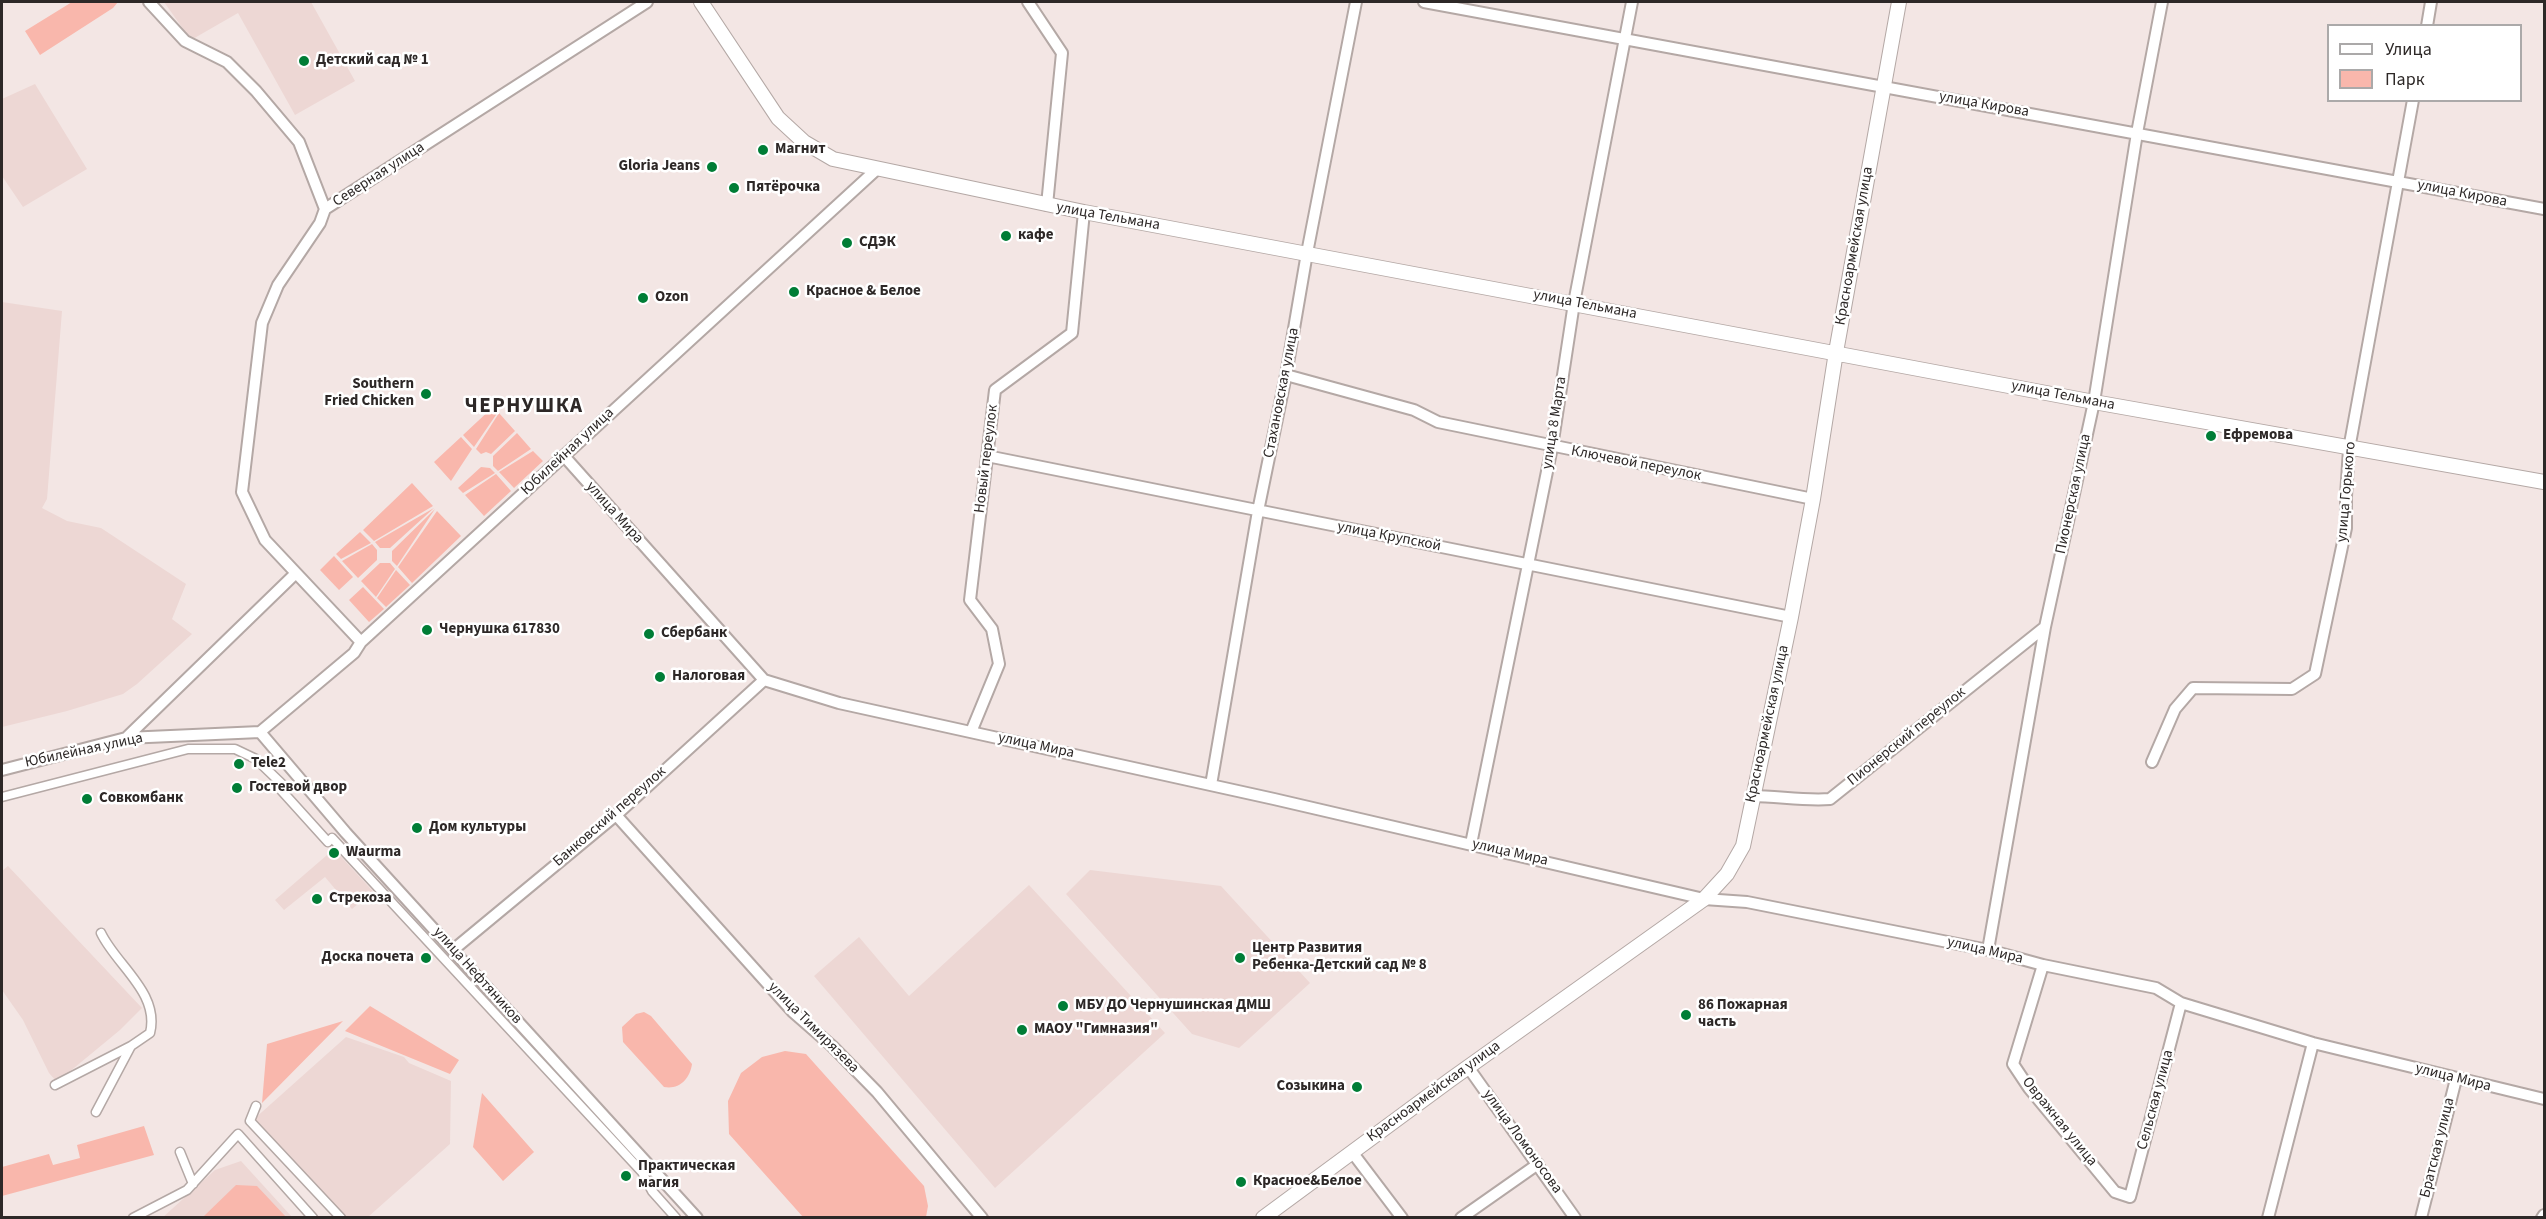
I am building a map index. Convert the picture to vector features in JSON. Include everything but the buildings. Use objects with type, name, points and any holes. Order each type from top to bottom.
[{"type":"street","points":[[149,2],[185,41],[227,62],[256,91],[299,142],[325,209]]},
{"type":"street","name":"Северная улица","points":[[361,642],[265,540],[242,492],[262,323],[278,285],[320,223],[325,209],[647,2]]},
{"type":"street","name":"улица Тельмана","points":[[701,2],[778,118],[804,142],[833,159],[1084,212],[2094,402],[2544,482]]},
{"type":"street","points":[[1028,2],[1062,53],[1047,205]]},
{"type":"street","name":"Стахановская улица","points":[[1211,785],[1258,511],[1356,2]]},
{"type":"street","name":"улица Кирова","points":[[1424,2],[2544,209]]},
{"type":"street","name":"улица 8 Марта","points":[[1472,844],[1552,447],[1574,303],[1632,2]]},
{"type":"street","name":"Красноармейская улица","points":[[1263,1218],[1468,1067],[1704,899],[1727,874],[1743,846],[1813,500],[1836,352],[1899,2]]},
{"type":"street","name":"Пионерская улица","points":[[1988,950],[2045,627],[2094,402],[2137,133],[2162,2]]},
{"type":"street","points":[[2427,24],[2431,2]]},
{"type":"street","name":"улица Горького","points":[[2152,762],[2175,709],[2193,687],[2292,689],[2315,674],[2346,528],[2349,449],[2413,102]]},
{"type":"street","name":"Юбилейная улица","points":[[2,770],[126,738],[260,732],[354,653],[361,642],[877,170]]},
{"type":"street","name":"Новый переулок","points":[[971,732],[999,664],[993,629],[970,600],[995,390],[1072,333],[1084,212]]},
{"type":"street","name":"Ключевой переулок","points":[[1286,375],[1414,410],[1438,422],[1813,500]]},
{"type":"street","name":"улица Мира","points":[[564,456],[764,680],[839,703],[1472,844],[1704,899],[1747,902],[1988,950],[2043,965],[2156,988],[2181,1003],[2313,1043],[2544,1099]]},
{"type":"street","name":"улица Крупской","points":[[987,456],[1791,617]]},
{"type":"street","points":[[126,738],[259,606],[295,574]]},
{"type":"street","name":"Пионерский переулок","points":[[1752,796],[1784,796],[1806,800],[1830,799],[2045,627]]},
{"type":"street","name":"Банковский переулок","points":[[453,950],[616,815],[764,680]]},
{"type":"street","name":"улица Нефтяников","points":[[260,732],[306,788],[697,1218]]},
{"type":"street","points":[[2,797],[188,749],[235,749],[256,759],[283,785],[282,790],[328,842],[332,838],[642,1172],[652,1191],[676,1218]]},
{"type":"street","name":"улица Тимирязева","points":[[616,815],[793,1011],[832,1046],[877,1092],[982,1218]]},
{"type":"street","points":[[55,1085],[131,1046],[150,1033],[152,1027],[150,1010],[134,977],[106,943],[101,933]]},
{"type":"street","name":"Овражная улица","points":[[2043,965],[2013,1064],[2029,1088],[2115,1192],[2130,1197]]},
{"type":"street","name":"Сельская улица","points":[[2130,1197],[2181,1003]]},
{"type":"street","points":[[2268,1218],[2313,1043]]},
{"type":"street","points":[[96,1112],[131,1046]]},
{"type":"street","name":"улица Ломоносова","points":[[1468,1067],[1575,1218]]},
{"type":"street","name":"Братская улица","points":[[2421,1218],[2456,1079]]},
{"type":"street","points":[[256,1106],[250,1121],[341,1218]]},
{"type":"street","points":[[133,1218],[187,1190],[238,1134],[313,1218]]},
{"type":"street","points":[[180,1152],[193,1184]]},
{"type":"street","points":[[1352,1152],[1402,1218]]},
{"type":"street","points":[[1461,1218],[1538,1164]]},
{"type":"shaded area","name":"Детский сад № 1","points":[[164,2],[311,2],[355,81],[295,115],[238,13],[191,40]]},
{"type":"shaded area","points":[[35,84],[87,169],[23,207],[2,176],[2,99]]},
{"type":"shaded area","points":[[2,302],[62,311],[47,499],[42,508],[67,521],[101,528],[186,584],[172,619],[192,634],[123,694],[2,727]]},
{"type":"shaded area","points":[[334,849],[381,900],[372,905],[365,898],[352,909],[325,877],[284,910],[275,900]]},
{"type":"shaded area","points":[[8,866],[142,1008],[120,1030],[57,1082],[49,1073],[23,1020],[2,990],[2,871]]},
{"type":"shaded area","points":[[1090,870],[1221,886],[1310,983],[1239,1048],[1192,1034],[1066,894]]},
{"type":"shaded area","points":[[1029,885],[1165,1033],[995,1188],[814,976],[859,937],[909,996]]},
{"type":"shaded area","points":[[346,1037],[404,1057],[409,1063],[451,1081],[450,1144],[368,1217],[344,1217],[253,1120]]},
{"type":"shaded area","points":[[241,1161],[292,1217],[162,1218],[215,1170]]},
{"type":"green space","points":[[72,2],[118,2],[113,8],[40,55],[25,31]]},
{"type":"green space","points":[[493,407],[498,412],[474,447],[463,435]]},
{"type":"green space","points":[[499,413],[515,431],[491,454],[486,452],[481,454],[476,449]]},
{"type":"green space","points":[[517,433],[531,449],[498,471],[493,466],[493,456]]},
{"type":"green space","points":[[461,437],[472,449],[451,481],[434,462]]},
{"type":"green space","points":[[533,451],[543,461],[514,488],[499,472]]},
{"type":"green space","points":[[481,467],[490,468],[495,473],[463,493],[458,488]]},
{"type":"green space","points":[[496,474],[511,491],[484,516],[465,495]]},
{"type":"green space","points":[[412,483],[433,506],[374,541],[363,530]]},
{"type":"green space","points":[[434,508],[390,548],[380,548],[375,542]]},
{"type":"green space","points":[[435,509],[397,566],[392,561],[392,551]]},
{"type":"green space","points":[[437,511],[461,536],[412,583],[398,567]]},
{"type":"green space","points":[[360,532],[371,543],[341,559],[336,554]]},
{"type":"green space","points":[[372,544],[377,550],[377,560],[358,578],[342,561]]},
{"type":"green space","points":[[334,556],[353,577],[339,590],[320,570]]},
{"type":"green space","points":[[380,563],[390,563],[395,569],[376,597],[361,581]]},
{"type":"green space","points":[[396,570],[410,585],[386,607],[377,598]]},
{"type":"green space","points":[[363,587],[384,609],[369,622],[349,600]]},
{"type":"green space","points":[[370,1006],[459,1060],[450,1074],[345,1031]]},
{"type":"green space","points":[[644,1012],[651,1016],[692,1064],[686,1079],[679,1085],[664,1087],[623,1042],[622,1027],[636,1014]]},
{"type":"green space","points":[[343,1021],[262,1103],[267,1044]]},
{"type":"green space","points":[[785,1051],[806,1054],[924,1186],[928,1206],[926,1217],[803,1217],[729,1134],[728,1101],[741,1073],[762,1057]]},
{"type":"green space","points":[[482,1093],[534,1152],[503,1181],[473,1147]]},
{"type":"green space","points":[[144,1126],[154,1155],[2,1196],[2,1167],[49,1154],[53,1165],[80,1158],[77,1145]]},
{"type":"green space","points":[[236,1185],[257,1186],[286,1217],[203,1217]]},
{"type":"place","name":"Детский сад № 1","points":[[304,61]]},
{"type":"place","name":"Магнит","points":[[763,150]]},
{"type":"place","name":"Gloria Jeans","points":[[712,167]]},
{"type":"place","name":"Пятёрочка","points":[[734,188]]},
{"type":"place","name":"кафе","points":[[1006,236]]},
{"type":"place","name":"СДЭК","points":[[847,243]]},
{"type":"place","name":"Красное & Белое","points":[[794,292]]},
{"type":"place","name":"Ozon","points":[[643,298]]},
{"type":"place","name":"Southern Fried Chicken","points":[[426,394]]},
{"type":"place","name":"Ефремова","points":[[2211,436]]},
{"type":"place","name":"Чернушка 617830","points":[[427,630]]},
{"type":"place","name":"Сбербанк","points":[[649,634]]},
{"type":"place","name":"Налоговая","points":[[660,677]]},
{"type":"place","name":"Tele2","points":[[239,764]]},
{"type":"place","name":"Гостевой двор","points":[[237,788]]},
{"type":"place","name":"Совкомбанк","points":[[87,799]]},
{"type":"place","name":"Дом культуры","points":[[417,828]]},
{"type":"place","name":"Waurma","points":[[334,853]]},
{"type":"place","name":"Стрекоза","points":[[317,899]]},
{"type":"place","name":"Доска почета","points":[[426,958]]},
{"type":"place","name":"Центр Развития Ребенка-Детский сад № 8","points":[[1240,958]]},
{"type":"place","name":"МБУ ДО Чернушинская ДМШ","points":[[1063,1006]]},
{"type":"place","name":"86 Пожарная часть","points":[[1686,1015]]},
{"type":"place","name":"МАОУ \"Гимназия\"","points":[[1022,1030]]},
{"type":"place","name":"Созыкина","points":[[1357,1087]]},
{"type":"place","name":"Практическая магия","points":[[626,1176]]},
{"type":"place","name":"Красное&Белое","points":[[1241,1182]]},
{"type":"district","name":"ЧЕРНУШКА","points":[[524,407]]}]
